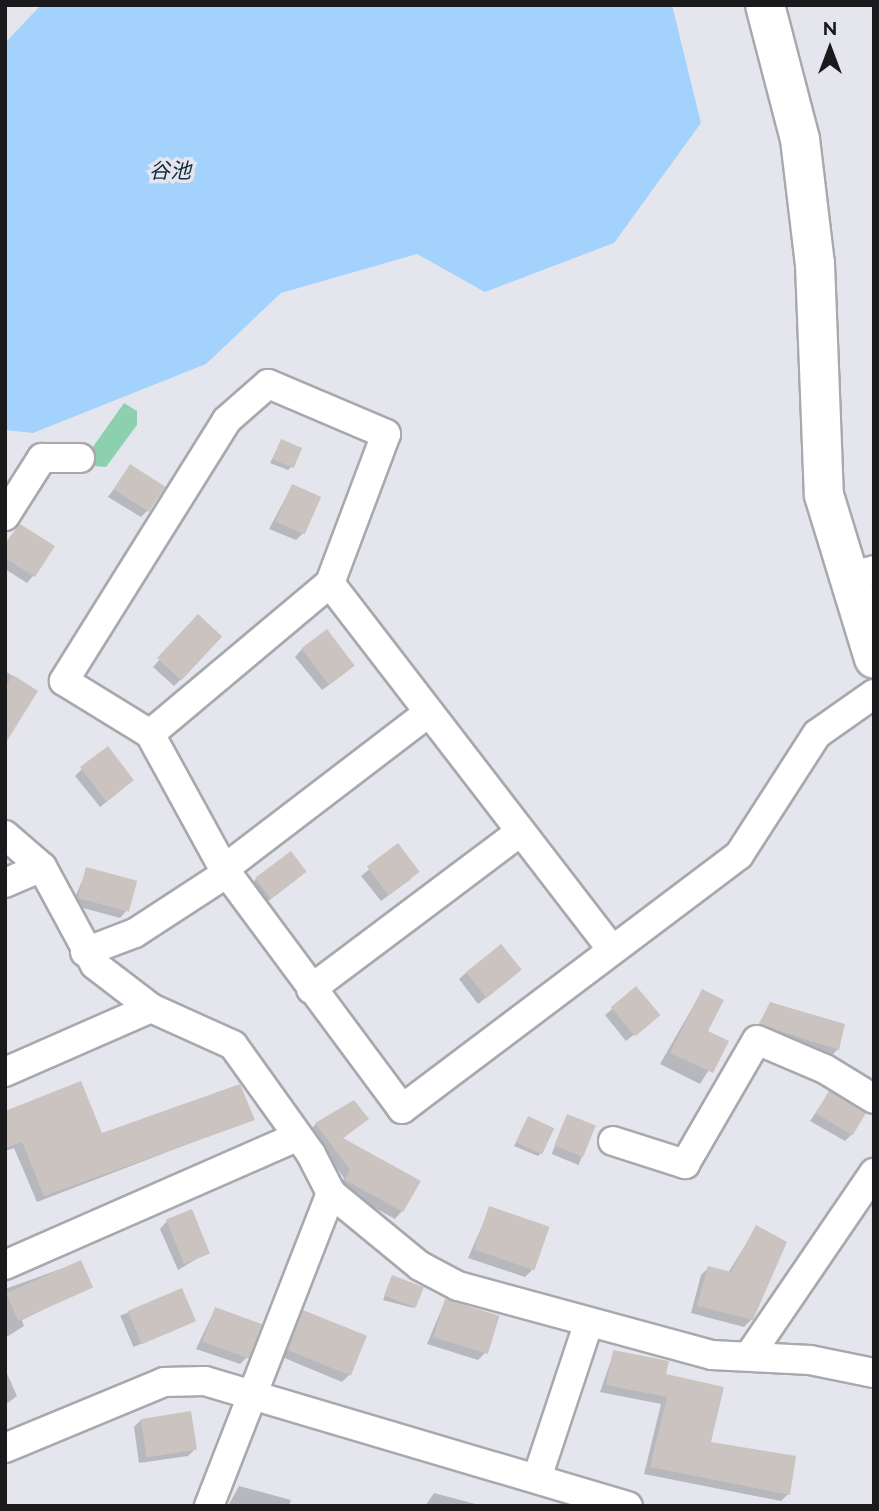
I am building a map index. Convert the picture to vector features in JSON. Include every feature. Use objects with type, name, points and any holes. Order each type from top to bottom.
[{"type":"street","points":[[765,5],[800,139],[815,264],[824,495],[859,574],[874,659]]},
{"type":"street","points":[[150,734],[330,583],[386,434],[268,384],[227,420],[64,681],[150,734],[225,871],[402,1110],[610,947],[739,855],[817,734],[874,694]]},
{"type":"street","points":[[5,516],[42,458],[80,458]]},
{"type":"street","points":[[330,583],[519,833],[610,947]]},
{"type":"street","points":[[85,951],[135,933],[225,871],[428,713]]},
{"type":"street","points":[[311,989],[519,833]]},
{"type":"street","points":[[5,835],[42,867],[85,951],[151,1008],[233,1045],[297,1137],[331,1193],[420,1266],[458,1286],[588,1325],[712,1355],[751,1353],[874,1373]]},
{"type":"street","points":[[5,883],[42,867]]},
{"type":"street","points":[[5,1072],[151,1008]]},
{"type":"street","points":[[613,1141],[685,1164],[757,1040],[825,1069],[874,1099]]},
{"type":"street","points":[[5,1265],[297,1137]]},
{"type":"street","points":[[751,1353],[874,1173]]},
{"type":"street","points":[[209,1506],[255,1396],[331,1193]]},
{"type":"street","points":[[537,1478],[588,1325]]},
{"type":"street","points":[[5,1448],[164,1382],[205,1381],[628,1506]]},
{"type":"green space","points":[[124,403],[137,411],[137,425],[106,467],[80,465]]},
{"type":"water","name":"谷池","points":[[41,5],[672,5],[701,123],[614,243],[485,292],[417,254],[281,293],[206,364],[33,433],[5,430],[5,43]]},
{"type":"building","points":[[281,439],[302,448],[294,468],[272,459]]},
{"type":"building","points":[[130,464],[165,487],[149,512],[114,489]]},
{"type":"building","points":[[292,484],[321,497],[305,534],[275,521]]},
{"type":"building","points":[[20,524],[55,546],[35,577],[5,558],[5,543]]},
{"type":"building","points":[[198,614],[222,637],[181,680],[157,658]]},
{"type":"building","points":[[327,629],[355,666],[329,685],[301,648]]},
{"type":"building","points":[[13,675],[38,691],[5,744],[5,687]]},
{"type":"building","points":[[108,746],[134,780],[106,801],[80,767]]},
{"type":"building","points":[[398,843],[420,872],[389,895],[367,866]]},
{"type":"building","points":[[291,851],[307,872],[271,899],[255,878]]},
{"type":"building","points":[[86,867],[137,881],[129,912],[78,898]]},
{"type":"building","points":[[501,944],[522,970],[487,998],[466,972]]},
{"type":"building","points":[[636,986],[660,1015],[635,1036],[611,1007]]},
{"type":"building","points":[[702,989],[724,1000],[708,1031],[729,1041],[713,1073],[670,1053]]},
{"type":"building","points":[[770,1002],[845,1024],[839,1050],[759,1024]]},
{"type":"building","points":[[81,1081],[102,1133],[240,1084],[255,1120],[44,1196],[22,1142],[5,1148],[5,1111]]},
{"type":"building","points":[[829,1091],[866,1113],[852,1135],[816,1113]]},
{"type":"building","points":[[354,1100],[369,1119],[343,1138],[421,1181],[403,1212],[345,1180],[350,1170],[315,1123]]},
{"type":"building","points":[[567,1114],[596,1126],[583,1157],[554,1146]]},
{"type":"building","points":[[528,1116],[554,1128],[542,1155],[516,1142]]},
{"type":"building","points":[[489,1206],[550,1227],[535,1270],[474,1249]]},
{"type":"building","points":[[192,1209],[210,1254],[184,1264],[166,1219]]},
{"type":"building","points":[[756,1225],[787,1242],[753,1320],[697,1306],[708,1266],[731,1272]]},
{"type":"building","points":[[81,1260],[93,1287],[18,1321],[6,1293]]},
{"type":"building","points":[[392,1275],[424,1287],[416,1308],[384,1296]]},
{"type":"building","points":[[182,1288],[196,1321],[142,1344],[128,1311]]},
{"type":"building","points":[[445,1299],[500,1316],[488,1354],[433,1337]]},
{"type":"building","points":[[215,1307],[262,1324],[249,1359],[202,1342]]},
{"type":"building","points":[[303,1310],[367,1336],[351,1376],[287,1350]]},
{"type":"building","points":[[613,1350],[669,1361],[666,1374],[724,1387],[711,1442],[796,1456],[790,1495],[650,1467],[667,1397],[606,1385]]},
{"type":"building","points":[[191,1411],[197,1450],[147,1457],[141,1419]]}]
